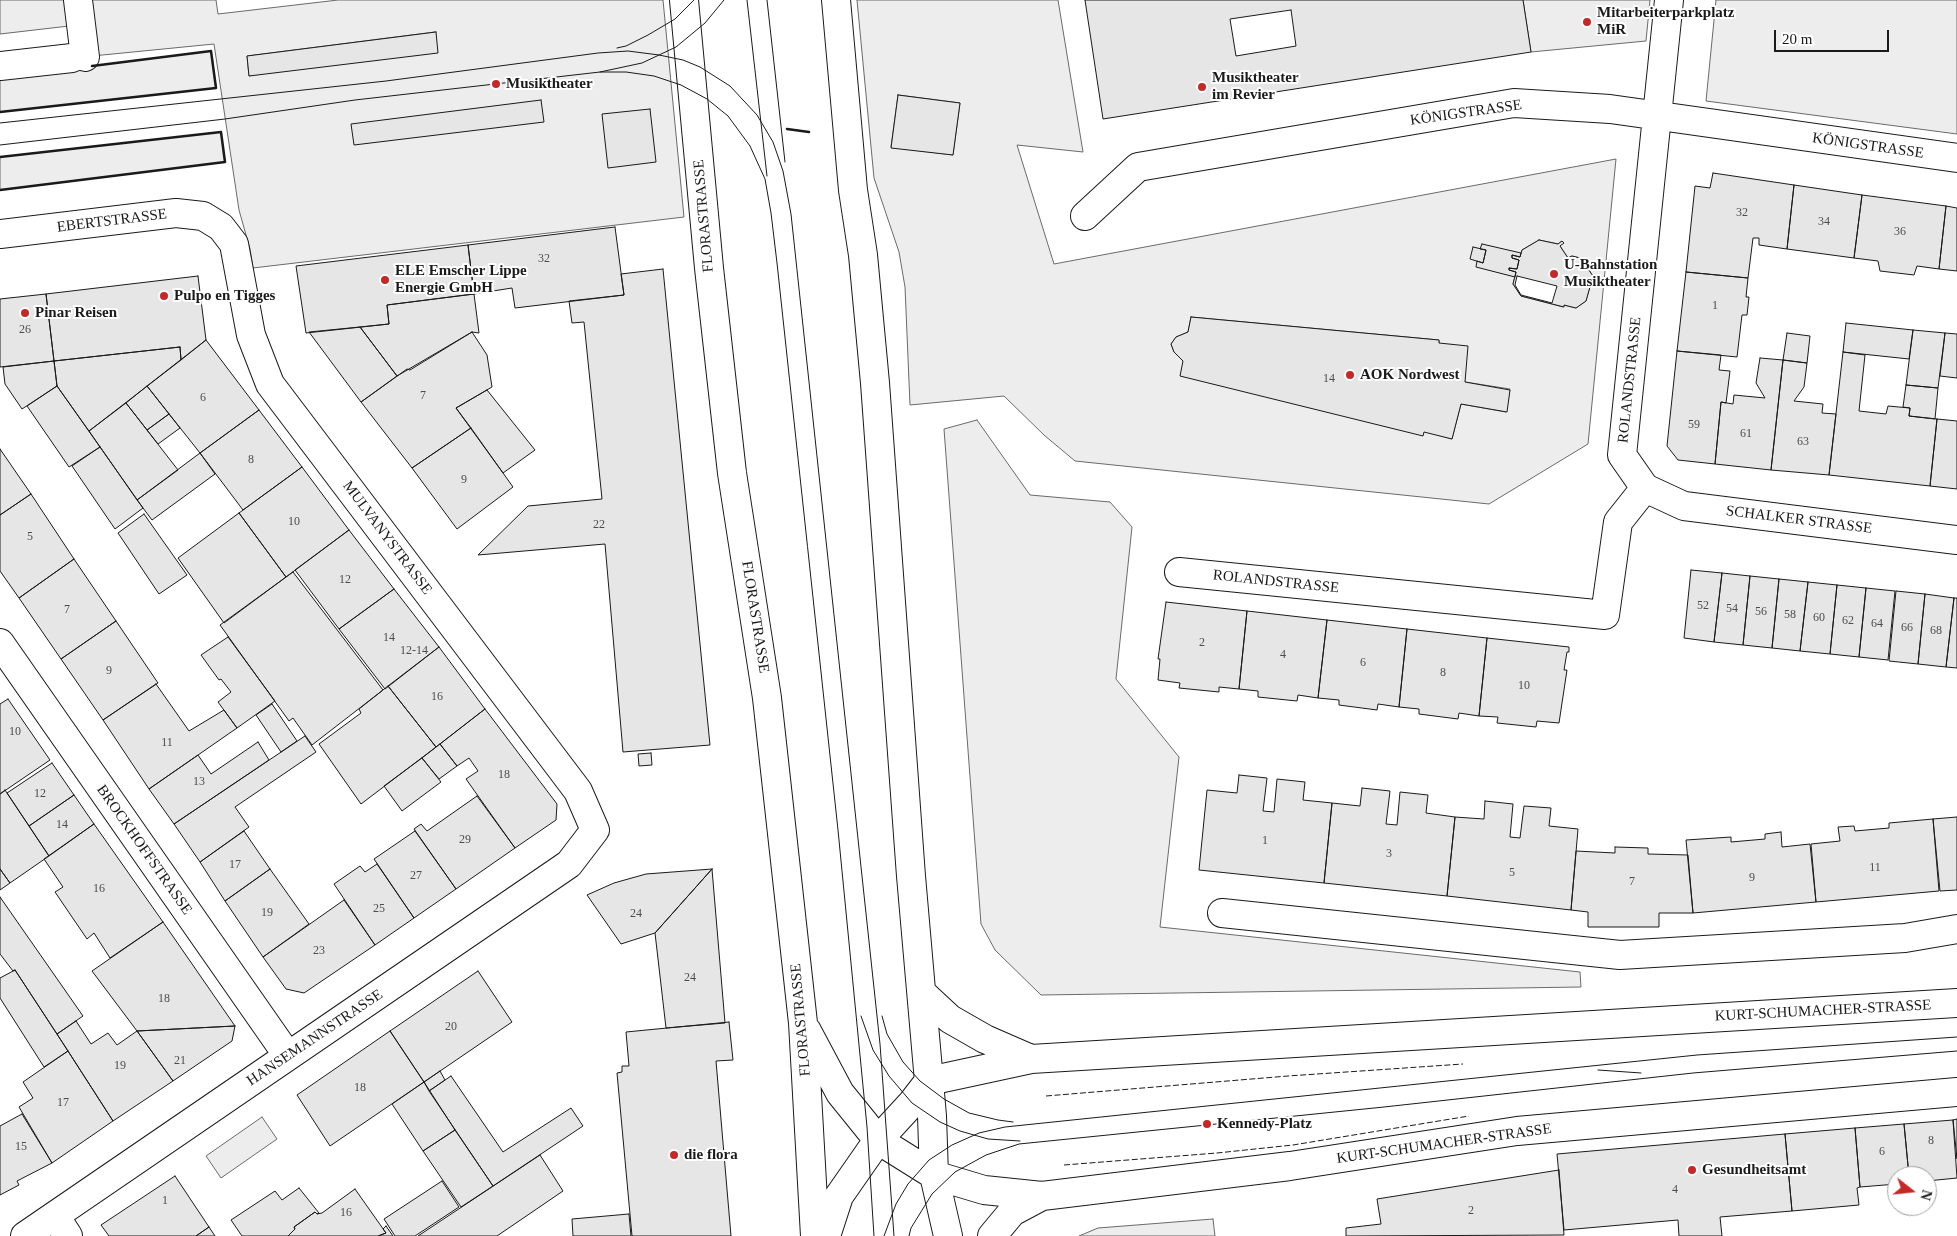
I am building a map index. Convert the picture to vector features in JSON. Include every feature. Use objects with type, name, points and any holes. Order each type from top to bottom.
[{"type":"street","points":[[0,66],[78,58],[78,0]]},
{"type":"street","name":"FLORASTRASSE","points":[[684,0],[709,268],[732,473],[768,698],[802,1023],[815,1236]]},
{"type":"street","points":[[836,0],[853,190],[863,255],[875,382],[911,876],[929,1082],[934,1175],[948,1236]]},
{"type":"street","name":"ROLANDSTRASSE","points":[[1179,572],[1605,615],[1618,522],[1645,488],[1622,455],[1668,0]]},
{"type":"street","name":"KÖNIGSTRASSE","points":[[1085,216],[1138,167],[1514,103],[1610,109],[1957,158]]},
{"type":"street","name":"EBERTSTRASSE","points":[[0,234],[176,213],[202,216],[221,227]]},
{"type":"street","name":"MULVANYSTRASSE","points":[[221,227],[234,244],[251,335],[270,384],[578,791],[595,830]]},
{"type":"street","name":"SCHALKER STRASSE","points":[[1645,488],[1684,506],[1957,540]]},
{"type":"street","name":"BROCKHOFFSTRASSE","points":[[0,644],[288,1056]]},
{"type":"street","name":"HANSEMANNSTRASSE","points":[[25,1236],[62,1226],[288,1056],[569,864],[595,830]]},
{"type":"street","points":[[1222,913],[1620,955],[1904,938],[1957,929]]},
{"type":"street","name":"KURT-SCHUMACHER-STRASSE","points":[[922,993],[950,1019],[985,1039],[1031,1059]]},
{"type":"street","name":"KURT-SCHUMACHER-STRASSE","points":[[929,1082],[1031,1059],[1957,1003]]},
{"type":"street","name":"KURT-SCHUMACHER-STRASSE","points":[[802,1023],[840,1093],[878,1140],[934,1175],[984,1190],[1042,1196],[1290,1166],[1517,1131],[1957,1092]]},
{"type":"street","points":[[826,1236],[840,1196],[878,1140],[929,1082]]},
{"type":"street","points":[[992,1236],[1012,1212],[1042,1196]]},
{"type":"shaded area","points":[[0,0],[216,0],[218,14],[338,0],[663,0],[684,217],[253,268],[250,249],[239,210],[214,44],[72,58],[69,26],[0,34]],"holes":[[[435,32],[249,76],[247,56]]]},
{"type":"shaded area","points":[[857,0],[1058,0],[1083,152],[1017,145],[1054,264],[1616,159],[1588,444],[1489,504],[1075,461],[1044,435],[1004,396],[910,405],[905,287],[899,252],[874,178]],"holes":[[[898,95],[960,103],[953,155],[891,147]],[[1539,240],[1558,244],[1562,241],[1563,243],[1560,246],[1568,258],[1572,256],[1584,259],[1588,264],[1586,266],[1593,276],[1586,301],[1576,308],[1564,305],[1563,307],[1521,296],[1513,284],[1522,250]],[[1191,317],[1439,340],[1439,343],[1465,382],[1510,389],[1506,412],[1461,404],[1452,439],[1183,361],[1174,352],[1171,344],[1176,337],[1188,332]]]},
{"type":"shaded area","name":"Mitarbeiterparkplatz MiR","points":[[1523,0],[1650,0],[1646,41],[1531,52]]},
{"type":"shaded area","points":[[1716,0],[1957,0],[1957,134],[1706,101]]},
{"type":"shaded area","points":[[211,51],[216,88],[0,112],[0,78]]},
{"type":"shaded area","points":[[221,132],[225,162],[0,190],[0,157]]},
{"type":"shaded area","points":[[977,420],[1030,495],[1110,502],[1132,527],[1116,679],[1179,757],[1160,927],[1580,972],[1581,987],[1041,995],[995,950],[981,924],[944,429]]},
{"type":"shaded area","points":[[262,1117],[277,1139],[221,1178],[206,1156]]},
{"type":"shaded area","points":[[1213,1219],[1215,1236],[1079,1236],[1098,1228]]},
{"type":"building","name":"Musiktheater im Revier","points":[[1085,0],[1523,0],[1531,52],[1103,119]],"holes":[[[1291,10],[1296,46],[1236,56],[1230,19]]]},
{"type":"building","points":[[436,32],[438,53],[249,76],[247,56]]},
{"type":"building","points":[[898,95],[960,103],[953,155],[891,148]]},
{"type":"building","points":[[541,100],[544,122],[354,145],[351,124]]},
{"type":"building","points":[[650,109],[656,162],[608,168],[602,114]]},
{"type":"building","points":[[1713,173],[1794,185],[1787,249],[1759,245],[1759,238],[1753,238],[1748,278],[1686,272],[1695,186],[1710,188]]},
{"type":"building","points":[[1794,185],[1862,195],[1854,258],[1787,249]]},
{"type":"building","points":[[1862,195],[1946,206],[1939,269],[1917,266],[1914,275],[1880,271],[1878,261],[1854,258]]},
{"type":"building","points":[[1946,206],[1957,208],[1957,271],[1939,269]]},
{"type":"building","points":[[615,227],[624,295],[515,308],[512,288],[474,294],[468,245]]},
{"type":"building","name":"U-Bahnstation Musiktheater","points":[[1539,240],[1558,244],[1562,241],[1564,243],[1560,246],[1568,258],[1572,256],[1584,259],[1588,265],[1586,266],[1593,276],[1586,301],[1576,308],[1564,305],[1564,307],[1521,296],[1513,284],[1516,272],[1509,270],[1509,268],[1517,269],[1519,260],[1512,258],[1512,255],[1520,257],[1522,250]],"holes":[[[1517,276],[1557,286],[1552,303],[1521,295],[1515,285]]]},
{"type":"building","points":[[1482,244],[1521,253],[1520,257],[1512,255],[1512,258],[1519,260],[1517,269],[1509,268],[1509,270],[1516,272],[1515,277],[1476,267],[1477,261],[1483,263],[1486,250],[1480,249]]},
{"type":"building","name":"ELE Emscher Lippe Energie GmbH","points":[[468,245],[474,294],[387,305],[389,324],[306,333],[296,266]]},
{"type":"building","points":[[1473,247],[1486,250],[1483,263],[1470,259]]},
{"type":"building","points":[[663,269],[710,745],[623,752],[605,544],[478,555],[528,506],[602,499],[584,322],[572,323],[569,301],[624,295],[621,274]]},
{"type":"building","points":[[1686,272],[1748,278],[1746,297],[1749,297],[1747,315],[1742,315],[1737,357],[1677,351]]},
{"type":"building","points":[[198,276],[206,340],[181,360],[180,347],[54,361],[46,294]]},
{"type":"building","points":[[46,294],[54,361],[0,367],[0,299]]},
{"type":"building","points":[[474,294],[479,333],[472,332],[397,376],[360,327],[389,324],[387,305]]},
{"type":"building","points":[[1191,317],[1439,340],[1439,343],[1468,346],[1465,382],[1510,390],[1507,412],[1461,404],[1452,439],[1424,432],[1423,436],[1180,376],[1183,361],[1174,352],[1171,344],[1176,337],[1188,332]]},
{"type":"building","points":[[1846,323],[1913,330],[1909,359],[1843,352]]},
{"type":"building","points":[[360,327],[397,376],[361,402],[309,332]]},
{"type":"building","points":[[1913,330],[1945,333],[1938,388],[1906,385]]},
{"type":"building","points":[[472,332],[487,355],[492,387],[456,408],[471,428],[412,468],[361,402],[407,369],[410,370]]},
{"type":"building","points":[[1787,333],[1810,336],[1807,363],[1783,360]]},
{"type":"building","points":[[1945,333],[1957,334],[1957,378],[1940,376]]},
{"type":"building","points":[[206,340],[259,410],[200,453],[147,386]]},
{"type":"building","points":[[180,347],[181,360],[89,431],[57,386],[54,361]]},
{"type":"building","points":[[1677,351],[1721,355],[1719,370],[1730,371],[1726,403],[1721,402],[1715,464],[1678,460],[1667,446]]},
{"type":"building","points":[[1843,352],[1865,355],[1859,411],[1886,414],[1888,406],[1910,408],[1909,416],[1937,419],[1930,486],[1829,475]]},
{"type":"building","points":[[1760,358],[1783,360],[1771,470],[1715,464],[1721,402],[1733,404],[1734,395],[1765,398],[1756,383]]},
{"type":"building","points":[[1783,360],[1807,363],[1804,387],[1794,401],[1823,404],[1822,413],[1836,414],[1829,475],[1771,470]]},
{"type":"building","points":[[54,361],[57,386],[22,409],[5,384],[3,367]]},
{"type":"building","points":[[1906,385],[1938,388],[1935,419],[1909,416],[1910,408],[1903,407]]},
{"type":"building","points":[[57,386],[100,447],[69,467],[27,406]]},
{"type":"building","points":[[147,386],[169,414],[147,430],[126,403]]},
{"type":"building","points":[[487,390],[535,450],[503,473],[456,408]]},
{"type":"building","points":[[126,403],[178,470],[137,500],[89,431]]},
{"type":"building","points":[[259,410],[302,467],[243,510],[200,453]]},
{"type":"building","points":[[169,414],[180,428],[158,444],[147,430]]},
{"type":"building","points":[[1937,419],[1957,421],[1957,489],[1930,486]]},
{"type":"building","points":[[471,428],[513,487],[457,529],[412,468]]},
{"type":"building","points":[[100,447],[143,508],[115,529],[72,466]]},
{"type":"building","points":[[0,449],[31,494],[0,515]]},
{"type":"building","points":[[200,453],[215,474],[152,520],[137,500]]},
{"type":"building","points":[[302,467],[349,530],[286,577],[239,513]]},
{"type":"building","points":[[31,494],[74,559],[19,598],[0,571],[0,515]]},
{"type":"building","points":[[239,513],[286,577],[224,623],[178,558]]},
{"type":"building","points":[[144,514],[187,575],[159,594],[118,533]]},
{"type":"building","points":[[349,530],[394,589],[339,629],[295,570]]},
{"type":"building","points":[[74,559],[116,621],[61,659],[19,598]]},
{"type":"building","points":[[1691,570],[1722,573],[1714,642],[1684,638]]},
{"type":"building","points":[[293,572],[383,690],[312,745],[293,718],[289,721],[220,625]]},
{"type":"building","points":[[1722,573],[1750,576],[1743,645],[1714,642]]},
{"type":"building","points":[[1750,576],[1779,579],[1772,648],[1743,645]]},
{"type":"building","points":[[1779,579],[1808,582],[1800,651],[1772,648]]},
{"type":"building","points":[[1808,582],[1837,585],[1830,654],[1800,651]]},
{"type":"building","points":[[1837,585],[1866,588],[1859,657],[1830,654]]},
{"type":"building","points":[[1866,588],[1895,591],[1888,660],[1859,657]]},
{"type":"building","points":[[394,589],[439,647],[385,689],[339,629]]},
{"type":"building","points":[[1896,591],[1925,594],[1918,664],[1889,661]]},
{"type":"building","points":[[1925,594],[1954,598],[1946,667],[1918,664]]},
{"type":"building","points":[[1954,598],[1957,598],[1957,668],[1946,667]]},
{"type":"building","points":[[1166,602],[1247,611],[1239,689],[1219,687],[1219,692],[1179,688],[1180,683],[1158,680],[1160,659],[1158,659]]},
{"type":"building","points":[[1247,611],[1327,620],[1318,698],[1298,695],[1297,701],[1258,697],[1258,691],[1239,689]]},
{"type":"building","points":[[1327,620],[1407,629],[1399,707],[1378,704],[1377,710],[1339,705],[1339,700],[1318,698]]},
{"type":"building","points":[[116,621],[158,683],[103,720],[61,659]]},
{"type":"building","points":[[1407,629],[1487,638],[1479,716],[1459,713],[1458,719],[1419,714],[1419,709],[1399,707]]},
{"type":"building","points":[[228,637],[275,701],[237,728],[218,702],[231,692],[221,679],[219,680],[201,655]]},
{"type":"building","points":[[1487,638],[1569,647],[1564,670],[1567,670],[1559,723],[1537,721],[1536,727],[1497,723],[1498,717],[1479,716]]},
{"type":"building","points":[[439,647],[485,709],[436,747],[388,686]]},
{"type":"building","points":[[156,684],[189,731],[224,710],[237,728],[149,789],[103,720]]},
{"type":"building","points":[[388,686],[436,747],[361,804],[319,744],[361,713],[359,709]]},
{"type":"building","points":[[8,699],[50,760],[0,794],[0,704]]},
{"type":"building","points":[[272,704],[297,741],[281,752],[256,715]]},
{"type":"building","points":[[485,709],[557,804],[556,820],[515,848],[466,779],[478,771],[469,758],[457,766],[440,744]]},
{"type":"building","points":[[305,736],[316,752],[235,807],[249,827],[200,862],[174,824]]},
{"type":"building","points":[[258,742],[269,760],[174,824],[149,789],[198,755],[211,774]]},
{"type":"building","points":[[440,744],[457,766],[439,779],[422,758]]},
{"type":"building","points":[[651,753],[652,765],[639,766],[638,754]]},
{"type":"building","points":[[422,758],[441,782],[402,811],[384,786]]},
{"type":"building","points":[[52,763],[74,795],[29,826],[7,793]]},
{"type":"building","points":[[1239,775],[1267,778],[1263,811],[1274,812],[1277,779],[1305,782],[1303,800],[1332,803],[1324,883],[1199,870],[1207,790],[1237,793]]},
{"type":"building","points":[[1362,788],[1390,791],[1386,824],[1397,825],[1400,792],[1428,795],[1426,813],[1455,817],[1447,896],[1324,883],[1332,803],[1360,806]]},
{"type":"building","points":[[5,790],[49,856],[10,883],[0,869],[0,794]]},
{"type":"building","points":[[74,795],[94,824],[49,856],[29,826]]},
{"type":"building","points":[[477,796],[515,848],[456,889],[414,829],[421,824],[427,831]]},
{"type":"building","points":[[1485,801],[1513,804],[1510,837],[1520,838],[1524,806],[1551,808],[1549,826],[1578,829],[1571,910],[1447,896],[1455,817],[1484,819]]},
{"type":"building","points":[[1957,817],[1957,890],[1940,891],[1933,819]]},
{"type":"building","points":[[1933,819],[1939,891],[1816,902],[1811,844],[1840,841],[1838,827],[1854,826],[1855,831],[1889,828],[1889,823]]},
{"type":"building","points":[[94,824],[163,922],[110,958],[94,933],[87,939],[55,892],[63,887],[44,859]]},
{"type":"building","points":[[244,831],[270,869],[225,901],[200,862]]},
{"type":"building","points":[[415,831],[456,889],[414,918],[374,859]]},
{"type":"building","points":[[1781,832],[1782,847],[1810,844],[1816,902],[1693,913],[1686,840],[1731,837],[1731,842],[1765,839],[1765,834]]},
{"type":"building","points":[[1615,847],[1648,848],[1648,854],[1688,855],[1693,913],[1659,913],[1659,927],[1588,927],[1588,912],[1571,910],[1576,851],[1615,853]]},
{"type":"building","points":[[377,864],[414,918],[375,945],[334,884],[360,866],[365,872]]},
{"type":"building","points":[[0,869],[10,883],[0,890]]},
{"type":"building","points":[[270,869],[309,924],[263,957],[225,901]]},
{"type":"building","points":[[712,869],[725,1023],[666,1028],[655,933]]},
{"type":"building","points":[[712,869],[655,933],[621,944],[587,895],[614,883],[646,874]]},
{"type":"building","points":[[0,897],[83,1016],[57,1034],[15,970],[13,971],[0,954]]},
{"type":"building","points":[[344,900],[375,945],[304,993],[286,989],[263,957]]},
{"type":"building","points":[[163,922],[235,1026],[137,1031],[92,971]]},
{"type":"building","points":[[15,970],[68,1051],[44,1067],[0,998],[0,978]]},
{"type":"building","points":[[478,971],[512,1022],[424,1082],[390,1031]]},
{"type":"building","points":[[76,1021],[91,1044],[108,1033],[117,1045],[137,1031],[173,1081],[113,1121],[57,1034]]},
{"type":"building","name":"die flora","points":[[729,1022],[733,1060],[716,1061],[731,1236],[632,1236],[617,1073],[622,1072],[622,1066],[629,1066],[626,1032]]},
{"type":"building","points":[[235,1026],[232,1041],[173,1081],[137,1031]]},
{"type":"building","points":[[390,1031],[424,1082],[330,1146],[297,1095]]},
{"type":"building","points":[[68,1051],[113,1121],[52,1163],[19,1107],[33,1098],[23,1082]]},
{"type":"building","points":[[440,1071],[445,1080],[429,1091],[424,1082]]},
{"type":"building","points":[[451,1076],[503,1152],[571,1108],[583,1126],[493,1186],[429,1091]]},
{"type":"building","points":[[424,1082],[455,1130],[423,1151],[392,1104]]},
{"type":"building","points":[[22,1114],[52,1163],[17,1181],[19,1185],[0,1195],[0,1126]]},
{"type":"building","points":[[1957,1119],[1957,1159],[1953,1120]]},
{"type":"building","points":[[1953,1120],[1957,1178],[1937,1180],[1937,1166],[1908,1166],[1904,1124]]},
{"type":"building","points":[[1904,1124],[1908,1166],[1887,1166],[1887,1185],[1860,1187],[1855,1128]]},
{"type":"building","points":[[1855,1128],[1860,1187],[1857,1188],[1859,1205],[1792,1211],[1785,1134]]},
{"type":"building","points":[[455,1130],[493,1186],[461,1207],[423,1151]]},
{"type":"building","points":[[1785,1134],[1792,1211],[1720,1217],[1722,1236],[1679,1236],[1678,1220],[1564,1230],[1557,1154]]},
{"type":"building","points":[[540,1155],[563,1191],[497,1236],[418,1236]]},
{"type":"building","points":[[1559,1170],[1564,1235],[1346,1236],[1346,1228],[1381,1224],[1377,1199]]},
{"type":"building","points":[[175,1176],[209,1227],[196,1236],[109,1236],[101,1225]]},
{"type":"building","points":[[442,1181],[459,1207],[415,1236],[395,1236],[384,1219]]},
{"type":"building","points":[[299,1188],[319,1213],[315,1212],[294,1227],[295,1229],[288,1236],[242,1236],[231,1220],[275,1191],[282,1200]]},
{"type":"building","points":[[355,1189],[386,1233],[378,1236],[288,1236],[295,1229],[294,1227],[315,1212],[317,1214],[322,1213]]},
{"type":"building","points":[[629,1214],[631,1236],[573,1236],[572,1219]]},
{"type":"building","points":[[386,1226],[393,1236],[378,1236],[386,1233],[383,1229]]},
{"type":"building","points":[[209,1227],[215,1236],[196,1236]]},
{"type":"tram line","points":[[617,48],[626,46],[675,19],[694,0]]},
{"type":"tram line","points":[[0,145],[225,119],[355,100],[600,72],[642,63],[676,47],[705,23],[724,0]]},
{"type":"tram line","points":[[747,0],[767,176]]},
{"type":"tram line","points":[[767,0],[785,162]]},
{"type":"tram line","points":[[0,123],[386,81],[598,53],[628,51],[683,60],[700,67],[730,86],[757,115],[773,142],[783,171],[791,214],[880,1044],[894,1236]]},
{"type":"tram line","points":[[600,72],[626,72],[654,76],[681,85],[707,99],[728,116],[750,146],[765,179],[777,263],[838,830],[867,1127],[874,1236]]},
{"type":"tram line","points":[[861,1016],[873,1050],[889,1076],[912,1103],[940,1122],[960,1131],[988,1139],[1020,1141]]},
{"type":"tram line","points":[[882,1016],[887,1034],[903,1062],[920,1081],[944,1099],[969,1113],[1013,1122]]},
{"type":"tram line","points":[[884,1236],[896,1204],[908,1184],[929,1160],[952,1145],[979,1133],[1005,1127],[1697,1055],[1957,1037]]},
{"type":"tram line","points":[[909,1236],[911,1228],[932,1194],[955,1172],[986,1155],[1019,1144],[1693,1073],[1957,1051]]},
{"type":"tram line","points":[[1598,1070],[1641,1073]]},
{"type":"fence","points":[[1046,1096],[1463,1064]]},
{"type":"fence","points":[[1064,1165],[1293,1145],[1469,1116]]},
{"type":"wall","points":[[0,112],[216,88],[211,51],[92,66]]},
{"type":"wall","points":[[787,129],[809,132]]},
{"type":"wall","points":[[0,157],[221,132],[225,162],[0,190]]},
{"type":"place","name":"Mitarbeiterparkplatz MiR","points":[[1587,22]]},
{"type":"place","name":"Musiktheater","points":[[496,84]]},
{"type":"place","name":"Musiktheater im Revier","points":[[1202,87]]},
{"type":"place","name":"U-Bahnstation Musiktheater","points":[[1554,274]]},
{"type":"place","name":"ELE Emscher Lippe Energie GmbH","points":[[385,280]]},
{"type":"place","name":"Pulpo en Tigges","points":[[164,296]]},
{"type":"place","name":"Pinar Reisen","points":[[25,313]]},
{"type":"place","name":"AOK Nordwest","points":[[1350,375]]},
{"type":"place","name":"Kennedy-Platz","points":[[1207,1124]]},
{"type":"place","name":"die flora","points":[[674,1155]]},
{"type":"place","name":"Gesundheitsamt","points":[[1692,1170]]}]
